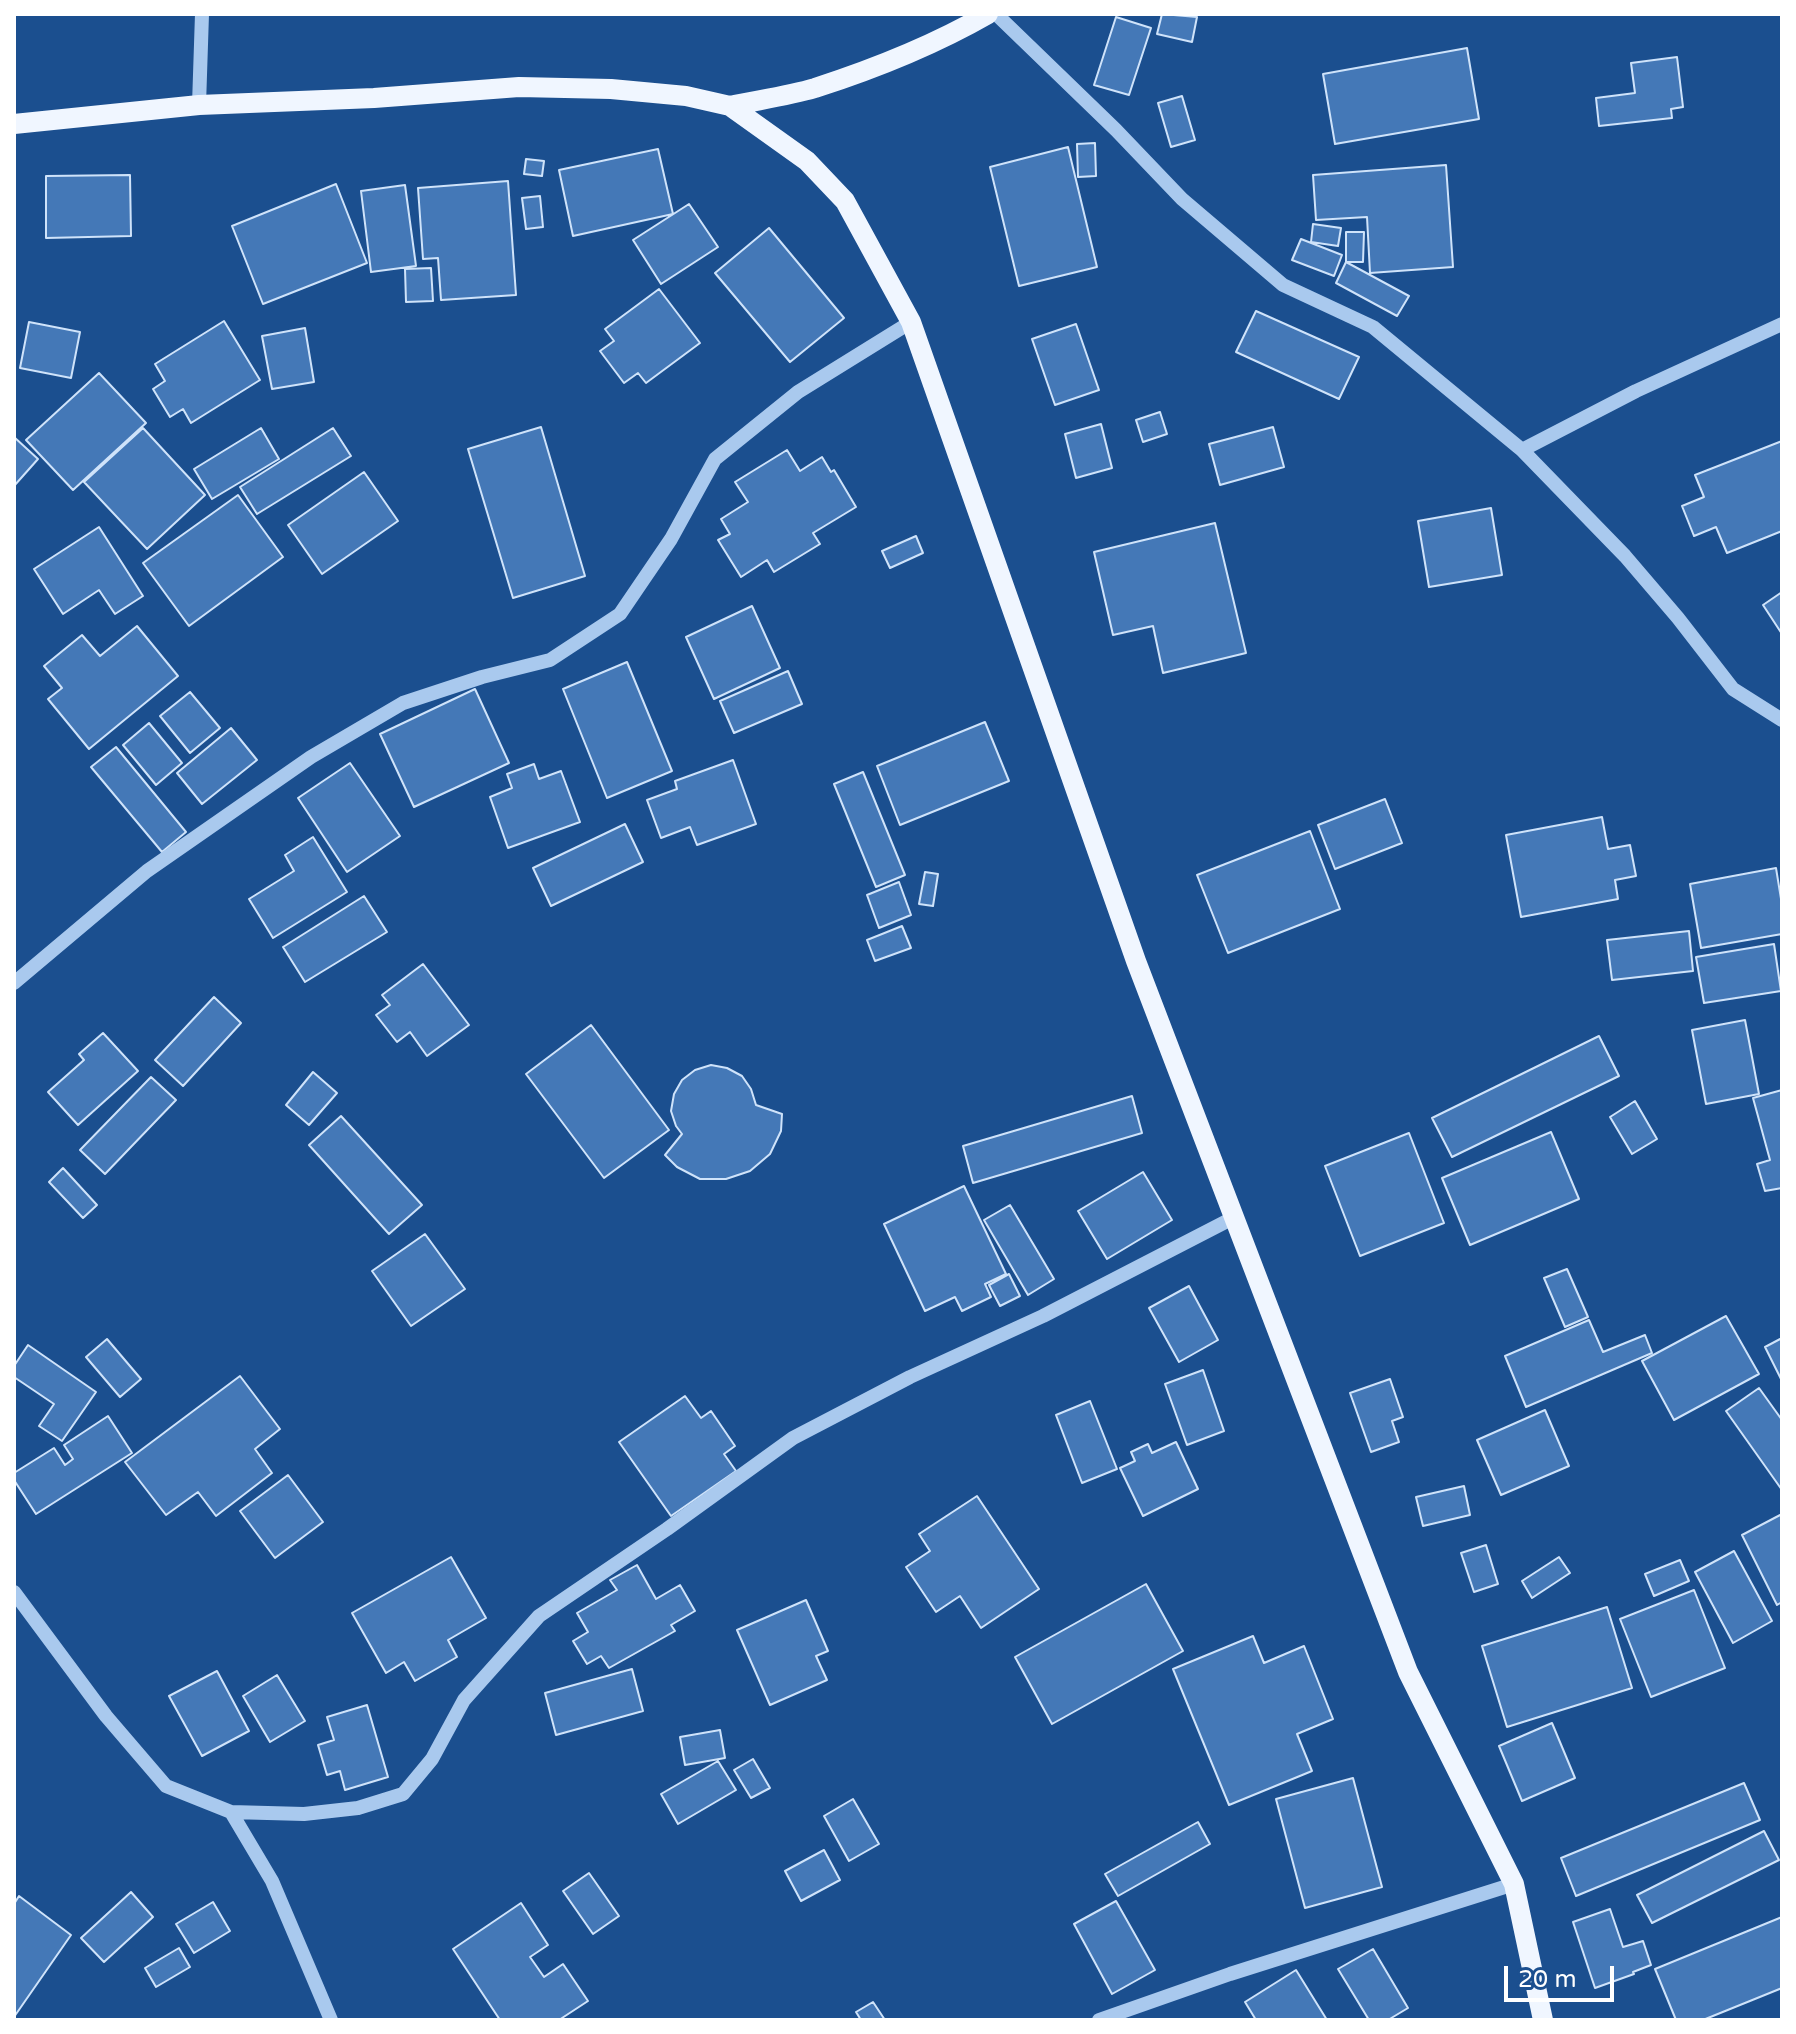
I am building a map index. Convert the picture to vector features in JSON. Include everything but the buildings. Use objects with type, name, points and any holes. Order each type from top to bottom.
[{"type":"main road","points":[[730,106],[813,88],[850,75],[924,46],[988,14]]},
{"type":"main road","points":[[14,124],[199,105],[374,98],[519,87],[611,89],[686,96],[730,106],[807,161],[845,201],[911,322],[1130,946],[1408,1672],[1514,1884],[1543,2020]]},
{"type":"street","points":[[199,105],[202,14]]},
{"type":"street","points":[[996,14],[1182,199],[1283,285],[1373,327],[1522,450],[1625,556],[1733,689],[1782,720]]},
{"type":"street","points":[[14,983],[147,871],[311,757],[403,703],[482,677],[550,660],[620,614],[671,539],[715,459],[798,392],[911,322]]},
{"type":"street","points":[[1522,450],[1636,391],[1782,324]]},
{"type":"street","points":[[14,1592],[106,1716],[166,1786],[231,1812],[304,1814],[358,1808],[403,1794],[432,1759],[464,1700],[539,1616],[793,1438],[910,1377],[1043,1316],[1233,1218]]},
{"type":"street","points":[[231,1812],[272,1881],[331,2020]]},
{"type":"street","points":[[1099,2020],[1230,1974],[1514,1884]]}]
